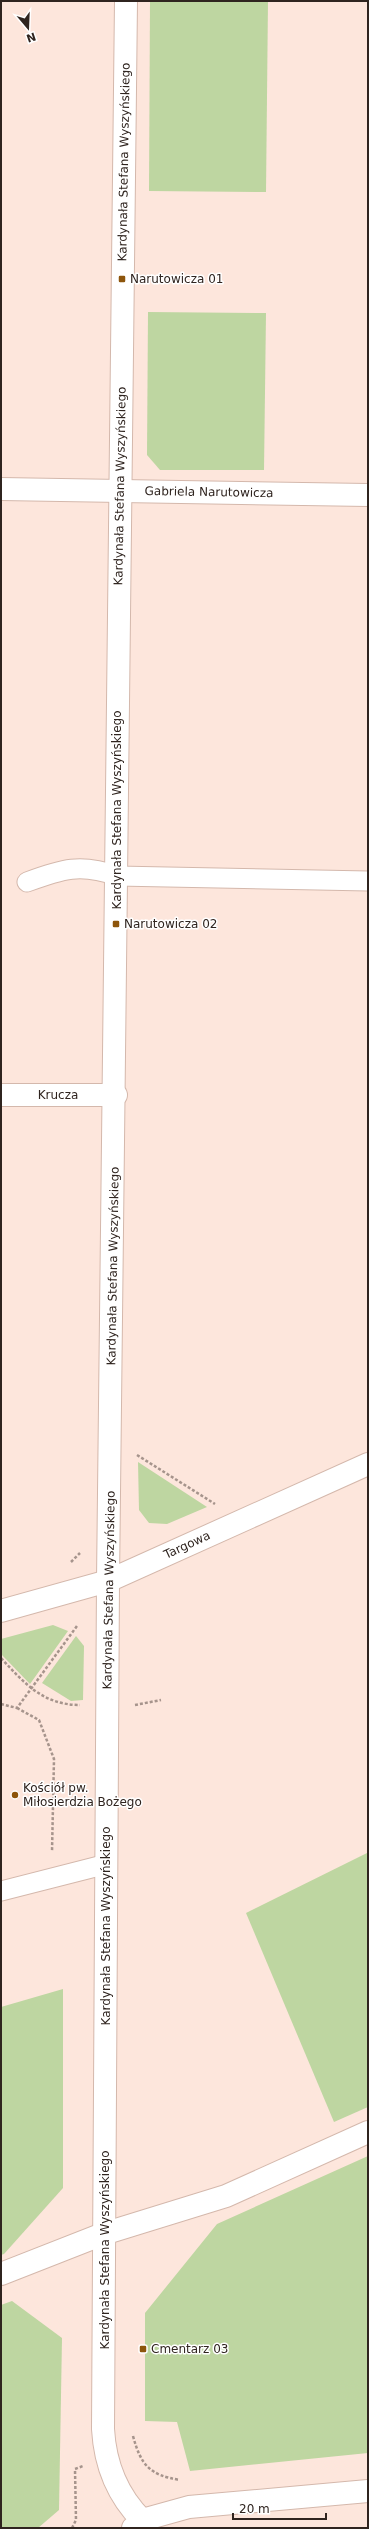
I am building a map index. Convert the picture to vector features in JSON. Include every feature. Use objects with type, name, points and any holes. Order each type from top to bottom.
[{"type":"street","name":"Kardynała Stefana Wyszyńskiego","points":[[126,1],[120,490],[116,1095],[108,1581],[104,2440],[111,2472],[138,2524]]},
{"type":"street","name":"Gabriela Narutowicza","points":[[1,489],[368,495]]},
{"type":"street","name":"Krucza","points":[[1,1095],[116,1095]]},
{"type":"street","name":"Targowa","points":[[1,1611],[108,1581],[368,1464]]},
{"type":"street","points":[[1,2274],[104,2234],[226,2196],[368,2132]]},
{"type":"street","points":[[138,2524],[189,2507],[368,2491]]},
{"type":"lane","points":[[27,882],[59,870],[95,868],[117,876],[368,881]]},
{"type":"lane","points":[[1,1891],[107,1864]]},
{"type":"path","points":[[132,1452],[214,1501],[219,1509]]},
{"type":"path","points":[[69,1564],[82,1550]]},
{"type":"path","points":[[17,1708],[77,1626]]},
{"type":"path","points":[[1,1658],[30,1690],[67,1705],[88,1706]]},
{"type":"path","points":[[130,1705],[161,1700]]},
{"type":"path","points":[[1,1704],[17,1708],[39,1720],[54,1759],[51,1879]]},
{"type":"path","points":[[136,2448],[140,2460],[150,2469],[163,2476],[186,2480]]},
{"type":"path","points":[[72,2528],[76,2520],[75,2469]]},
{"type":"green space","points":[[150,1],[268,1],[266,192],[149,191]]},
{"type":"green space","points":[[148,312],[266,313],[264,470],[160,470],[147,455]]},
{"type":"green space","points":[[138,1462],[207,1507],[167,1524],[149,1523],[139,1510]]},
{"type":"green space","points":[[53,1625],[68,1631],[30,1684],[1,1654],[1,1639]]},
{"type":"green space","points":[[76,1636],[84,1646],[83,1700],[71,1701],[42,1683]]},
{"type":"green space","points":[[367,1853],[368,2107],[334,2122],[246,1913]]},
{"type":"green space","points":[[63,1989],[63,2188],[4,2254],[1,2255],[1,2007]]},
{"type":"green space","points":[[368,2156],[368,2453],[190,2471],[177,2422],[145,2421],[145,2313],[217,2224]]},
{"type":"green space","points":[[12,2301],[62,2338],[59,2510],[38,2528],[1,2528],[1,2305]]},
{"type":"place","name":"Narutowicza 01","points":[[122,279]]},
{"type":"place","name":"Narutowicza 02","points":[[116,924]]},
{"type":"place","name":"Kościół pw. Miłosierdzia Bożego","points":[[15,1795]]},
{"type":"place","name":"Cmentarz 03","points":[[143,2349]]}]
